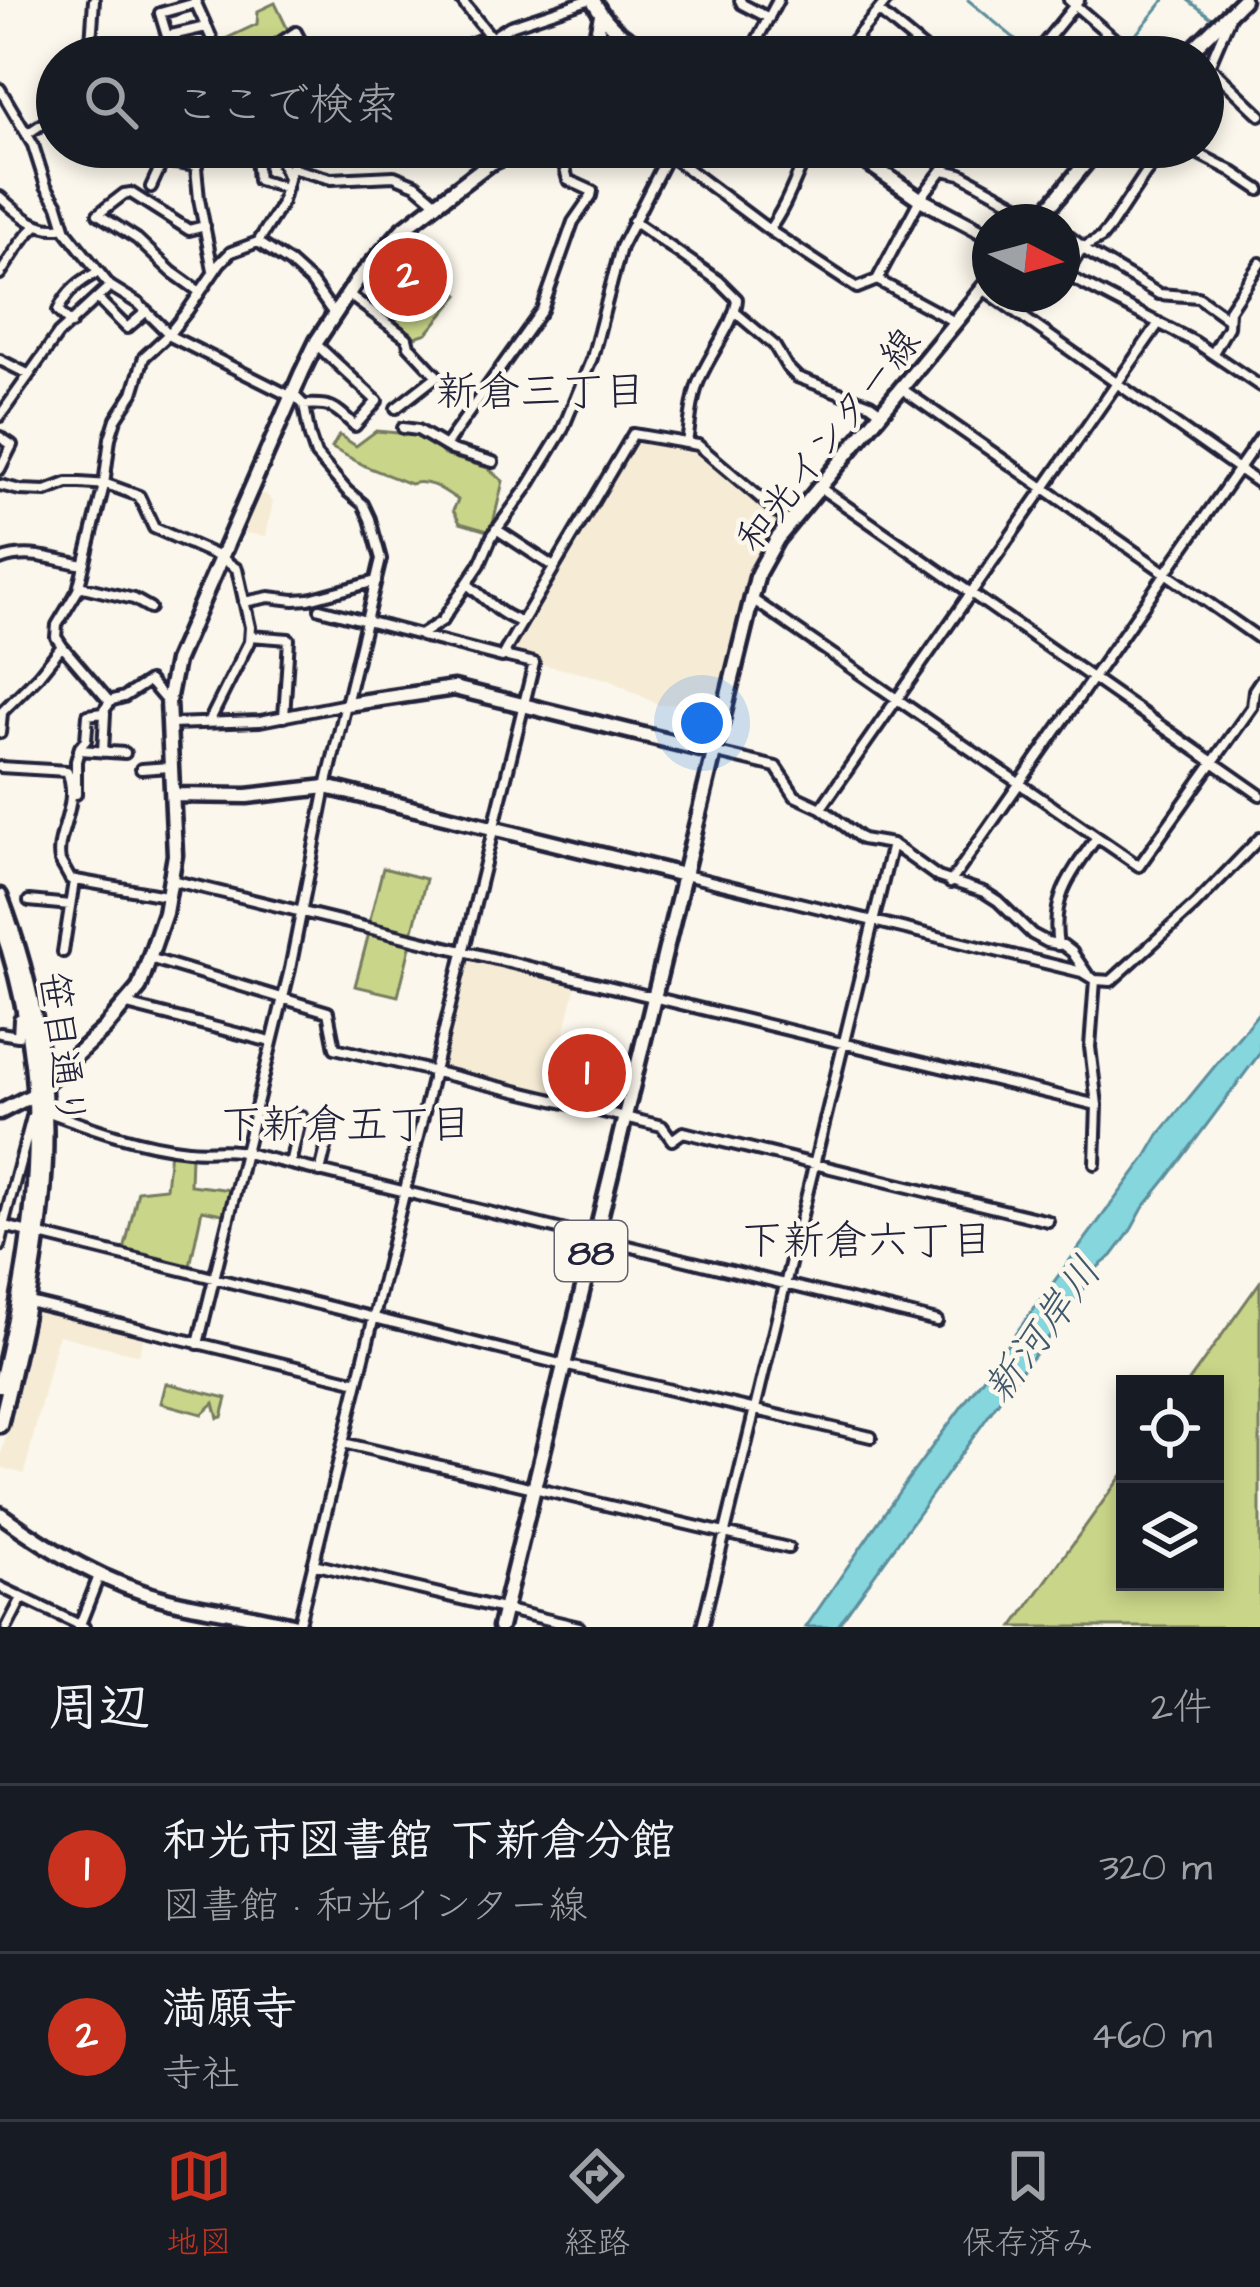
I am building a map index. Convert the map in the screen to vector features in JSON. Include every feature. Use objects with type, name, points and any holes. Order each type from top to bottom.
[{"type":"main road","points":[[590,0],[622,36]]},
{"type":"main road","points":[[1206,36],[1238,5]]},
{"type":"main road","points":[[597,36],[601,16]]},
{"type":"main road","points":[[0,1112],[40,1087],[139,988],[161,926],[176,836],[168,701],[176,661],[316,344],[392,239],[483,168]]},
{"type":"main road","points":[[877,168],[920,199],[972,226]]},
{"type":"main road","points":[[1055,204],[1083,168]]},
{"type":"main road","name":"和光インター線","points":[[500,1627],[764,558],[972,301]]},
{"type":"main road","points":[[347,704],[454,688],[713,752]]},
{"type":"main road","points":[[173,794],[248,796],[326,787],[683,875]]},
{"type":"main road","name":"笹目通り","points":[[0,896],[28,982],[46,1167],[29,1302],[0,1425]]},
{"type":"main road","name":"笹目通り","points":[[0,923],[15,969],[40,1087]]},
{"type":"main road","name":"笹目通り","points":[[0,1386],[36,1234]]},
{"type":"main road","points":[[0,1514],[41,1544],[99,1576],[150,1595],[298,1627]]},
{"type":"street","points":[[91,36],[94,0]]},
{"type":"street","points":[[460,0],[490,36]]},
{"type":"street","points":[[493,36],[590,0]]},
{"type":"street","points":[[740,0],[769,18]]},
{"type":"street","points":[[759,36],[778,0]]},
{"type":"street","points":[[206,27],[167,36],[160,13],[195,1],[210,36]]},
{"type":"street","points":[[1049,36],[1074,2],[1111,36]]},
{"type":"street","points":[[857,36],[882,4],[912,36]]},
{"type":"street","points":[[1223,36],[1238,5]]},
{"type":"street","points":[[1224,80],[1260,115]]},
{"type":"street","points":[[0,89],[36,159]]},
{"type":"street","points":[[27,134],[36,128]]},
{"type":"street","points":[[39,168],[64,227],[110,286],[147,311],[169,334],[304,405],[330,405],[355,426],[377,401],[316,344]]},
{"type":"street","points":[[151,187],[160,168]]},
{"type":"street","points":[[196,168],[214,271]]},
{"type":"street","points":[[257,168],[258,180],[394,176],[416,185],[439,204]]},
{"type":"street","points":[[284,168],[288,178]]},
{"type":"street","points":[[111,701],[56,637],[57,625],[79,586],[116,419],[133,393],[144,357],[169,334],[231,252],[258,242],[271,225],[292,168]]},
{"type":"street","points":[[445,446],[542,310],[573,222],[592,191],[568,180],[565,168]]},
{"type":"street","points":[[420,635],[442,621],[562,431],[592,358],[621,247],[661,168]]},
{"type":"street","points":[[691,168],[769,230],[857,288],[877,280],[920,199],[943,170],[961,174],[1016,204]]},
{"type":"street","points":[[769,230],[794,189],[800,168]]},
{"type":"street","points":[[1080,252],[1101,238],[1150,168]]},
{"type":"street","points":[[1222,168],[1260,190]]},
{"type":"street","points":[[200,292],[137,239],[98,214],[131,193],[189,230],[205,226]]},
{"type":"street","points":[[0,197],[37,226],[49,231],[64,227]]},
{"type":"street","points":[[633,221],[737,299],[736,313],[698,384],[686,443]]},
{"type":"street","points":[[2,269],[23,237],[37,226]]},
{"type":"street","points":[[258,242],[312,283],[335,314]]},
{"type":"street","points":[[1080,246],[1159,294],[1198,297],[1227,318]]},
{"type":"street","points":[[1213,352],[1260,263]]},
{"type":"street","points":[[70,324],[58,311],[64,298],[98,272]]},
{"type":"street","points":[[877,280],[955,322]]},
{"type":"street","points":[[1080,281],[1213,352],[1260,386]]},
{"type":"street","points":[[0,416],[58,334],[110,286]]},
{"type":"street","points":[[348,295],[406,338],[437,376],[396,408]]},
{"type":"street","points":[[97,298],[127,328],[147,311]]},
{"type":"street","points":[[1023,312],[1260,484]]},
{"type":"street","points":[[736,313],[774,345],[790,372],[881,412]]},
{"type":"street","points":[[821,808],[1159,323]]},
{"type":"street","points":[[0,360],[28,374]]},
{"type":"street","points":[[901,388],[1260,639]]},
{"type":"street","points":[[198,1344],[381,559],[363,504],[316,455],[304,405]]},
{"type":"street","points":[[403,428],[493,462]]},
{"type":"street","points":[[505,655],[633,434],[698,445],[790,523]]},
{"type":"street","points":[[0,437],[12,445],[0,469]]},
{"type":"street","points":[[950,883],[1260,438]]},
{"type":"street","points":[[0,485],[46,491],[67,483],[104,485],[139,496],[154,528],[237,569],[250,636],[209,722]]},
{"type":"street","points":[[819,487],[1260,795]]},
{"type":"street","points":[[496,530],[554,567]]},
{"type":"street","points":[[0,560],[17,554],[43,555],[84,565]]},
{"type":"street","points":[[244,602],[268,597],[300,600],[376,581]]},
{"type":"street","points":[[467,584],[488,604],[522,622]]},
{"type":"street","points":[[79,586],[134,599],[150,608]]},
{"type":"street","points":[[751,598],[1139,866],[1252,706],[1260,681]]},
{"type":"street","points":[[298,1627],[534,663],[320,609]]},
{"type":"street","points":[[250,636],[290,639],[284,717]]},
{"type":"street","points":[[0,733],[1,714],[62,646]]},
{"type":"street","points":[[103,752],[105,711],[111,701],[149,680],[168,701]]},
{"type":"street","points":[[168,724],[260,721],[347,704]]},
{"type":"street","points":[[105,711],[88,715],[86,740],[76,761],[75,797],[59,857],[74,881],[168,896]]},
{"type":"street","points":[[79,750],[124,753]]},
{"type":"street","points":[[713,752],[776,767],[795,796],[821,808],[862,838],[892,844],[950,883],[984,892],[1032,934],[1072,952],[1091,977],[1095,1164]]},
{"type":"street","points":[[0,767],[67,771],[68,819]]},
{"type":"street","points":[[141,770],[171,767]]},
{"type":"street","points":[[1058,945],[1053,919],[1060,899],[1068,878],[1096,837]]},
{"type":"street","points":[[683,875],[1112,981],[1260,838]]},
{"type":"street","points":[[702,1627],[892,844]]},
{"type":"street","points":[[171,880],[1097,1105]]},
{"type":"street","points":[[63,952],[74,881]]},
{"type":"street","points":[[29,901],[70,905]]},
{"type":"street","points":[[149,958],[328,1012],[334,1048],[662,1126],[672,1140],[683,1132],[1048,1221]]},
{"type":"street","points":[[127,1005],[272,1042]]},
{"type":"street","points":[[0,1033],[18,1036],[19,1018],[26,1018]]},
{"type":"street","points":[[0,1246],[29,1120],[42,1110],[113,1136],[188,1150],[219,1148],[937,1321]]},
{"type":"street","points":[[290,1164],[301,1116]]},
{"type":"street","points":[[320,1172],[330,1131]]},
{"type":"street","points":[[3,1226],[872,1437]]},
{"type":"street","points":[[29,1302],[358,1382]]},
{"type":"street","points":[[343,1443],[788,1548]]},
{"type":"street","points":[[313,1564],[579,1627]]},
{"type":"street","points":[[0,1587],[81,1626],[99,1576]]},
{"type":"street","points":[[8,1626],[22,1598]]},
{"type":"street","points":[[215,1609],[215,1627]]},
{"type":"shaded area","points":[[635,437],[697,448],[783,518],[784,523],[757,557],[718,708],[693,703],[659,705],[607,679],[536,663],[509,650]]},
{"type":"shaded area","points":[[253,494],[266,494],[273,502],[266,536],[237,532]]},
{"type":"shaded area","points":[[467,958],[576,985],[550,1093],[441,1066]]},
{"type":"shaded area","points":[[37,1308],[144,1336],[139,1355],[58,1335],[24,1474],[0,1467],[0,1459]]},
{"type":"green space","points":[[275,3],[289,32],[232,36],[257,24],[258,11]]},
{"type":"green space","points":[[429,272],[459,295],[427,333],[415,337],[395,322]]},
{"type":"green space","points":[[376,431],[422,438],[444,455],[488,468],[503,481],[491,532],[460,523],[453,510],[458,500],[441,489],[410,484],[332,448],[339,435],[356,446]]},
{"type":"green space","points":[[383,868],[426,879],[412,934],[369,923]]},
{"type":"green space","points":[[369,933],[411,943],[398,996],[355,986]]},
{"type":"green space","points":[[170,1151],[191,1155],[190,1185],[232,1190],[227,1215],[202,1210],[190,1266],[124,1251],[138,1191],[166,1188]]},
{"type":"green space","points":[[1260,1282],[1260,1627],[1013,1627],[1116,1484],[1116,1591],[1224,1591],[1224,1375],[1193,1375]]},
{"type":"green space","points":[[166,1383],[227,1398],[222,1417],[218,1418],[214,1403],[202,1414],[161,1403]]},
{"type":"water","name":"新河岸川","points":[[1260,1011],[1260,1053],[1130,1232],[1020,1372],[837,1627],[806,1627],[1160,1133]]},
{"type":"waterway","points":[[968,0],[1012,36]]},
{"type":"waterway","points":[[1135,36],[1164,0]]},
{"type":"waterway","points":[[1188,0],[1213,19],[1232,0]]},
{"type":"place","name":"満願寺","points":[[408,277]]},
{"type":"place","name":"和光市図書館 下新倉分館","points":[[587,1073]]},
{"type":"district","name":"新倉三丁目","points":[[541,390]]},
{"type":"district","name":"下新倉五丁目","points":[[346,1123]]},
{"type":"district","name":"下新倉六丁目","points":[[867,1239]]}]
